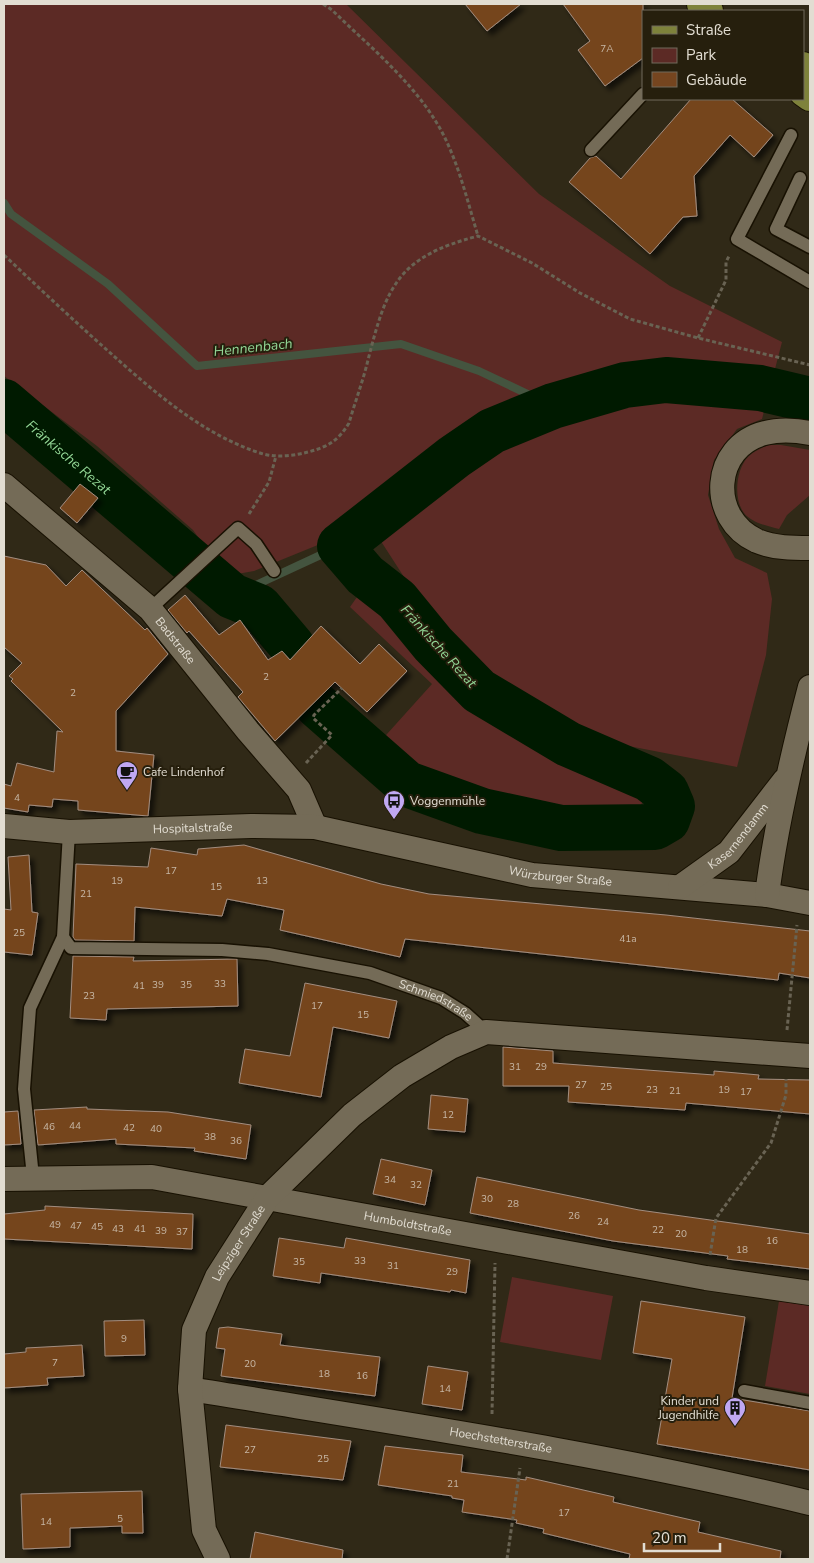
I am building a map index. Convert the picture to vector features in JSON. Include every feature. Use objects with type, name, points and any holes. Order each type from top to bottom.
[{"type":"street","points":[[810,433],[793,429],[764,433],[742,444],[728,462],[721,486],[726,512],[740,529],[757,541],[783,548],[810,548]]},
{"type":"street","name":"Badstraße","points":[[4,485],[150,609],[248,731],[299,790],[315,827]]},
{"type":"street","name":"Kasernendamm","points":[[767,895],[772,852],[787,778],[810,687]]},
{"type":"street","name":"Kasernendamm","points":[[680,887],[729,852],[787,778]]},
{"type":"street","name":"Hospitalstraße","points":[[4,826],[69,832],[251,826],[315,827]]},
{"type":"street","name":"Würzburger Straße","points":[[315,827],[532,876],[767,895],[805,902]]},
{"type":"street","points":[[486,1032],[810,1056]]},
{"type":"street","name":"Leipziger Straße","points":[[218,1559],[204,1530],[190,1389],[194,1330],[217,1277],[268,1197],[352,1115],[402,1076],[451,1046],[486,1032]]},
{"type":"street","name":"Humboldtstraße","points":[[4,1179],[152,1178],[268,1197],[706,1278],[810,1293]]},
{"type":"street","name":"Hoechstetterstraße","points":[[190,1389],[491,1439],[712,1479],[810,1503]]},
{"type":"lane","points":[[591,150],[642,95]]},
{"type":"lane","points":[[791,136],[736,239],[810,282]]},
{"type":"lane","points":[[800,178],[776,229],[810,248]]},
{"type":"lane","points":[[150,609],[180,580],[210,556],[238,528],[256,544],[274,571]]},
{"type":"lane","points":[[32,1178],[24,1089],[30,1008],[63,937],[69,832]]},
{"type":"lane","name":"Schmiedstraße","points":[[63,937],[71,948],[231,950],[268,954],[370,973],[441,998],[465,1013],[486,1032]]},
{"type":"lane","points":[[744,1391],[810,1403]]},
{"type":"path","points":[[323,4],[332,10],[410,86],[445,137],[461,178],[478,236]]},
{"type":"path","points":[[4,255],[54,304],[157,393],[212,432],[261,453],[276,456],[300,454],[328,447],[342,435],[349,422],[374,334],[391,288],[405,271],[427,254],[455,242],[478,236],[532,263],[580,293],[630,319],[698,338],[810,365]]},
{"type":"path","points":[[698,338],[726,280]]},
{"type":"path","points":[[238,528],[268,482],[276,456]]},
{"type":"path","points":[[291,780],[332,735],[313,718],[342,688]]},
{"type":"path","points":[[787,1018],[805,902]]},
{"type":"path","points":[[706,1278],[716,1218],[770,1143],[786,1095],[787,1054]]},
{"type":"path","points":[[491,1439],[495,1240]]},
{"type":"path","points":[[506,1559],[524,1445]]},
{"type":"green space","points":[[4,4],[346,4],[539,194],[670,286],[782,342],[762,419],[737,429],[714,460],[708,495],[719,529],[735,558],[767,573],[772,599],[766,655],[737,767],[613,743],[491,683],[446,642],[364,515],[335,538],[254,571],[226,576],[193,530],[97,446],[4,376]]},
{"type":"green space","points":[[769,445],[810,450],[810,495],[787,515],[779,529],[760,524],[747,516],[738,500],[737,492],[737,484],[744,462],[753,453]]},
{"type":"green space","points":[[364,587],[458,688],[490,719],[635,788],[644,800],[636,812],[571,818],[413,772],[378,744],[432,684],[350,607]]},
{"type":"green space","points":[[512,1277],[613,1296],[601,1360],[500,1342]]},
{"type":"green space","points":[[779,1301],[810,1306],[810,1394],[765,1386]]},
{"type":"building","points":[[465,4],[521,4],[487,31]]},
{"type":"building","points":[[563,4],[643,4],[642,59],[605,86],[578,50],[590,41]]},
{"type":"building","points":[[690,100],[733,100],[773,135],[754,157],[730,135],[694,176],[697,216],[683,217],[650,254],[569,182],[590,158],[596,156],[621,179]]},
{"type":"building","points":[[80,484],[98,498],[77,523],[60,508]]},
{"type":"building","points":[[4,556],[46,565],[66,586],[82,570],[145,630],[147,628],[168,654],[116,711],[116,751],[154,755],[148,816],[78,810],[78,801],[53,799],[52,807],[29,805],[28,812],[4,808],[4,784],[11,786],[17,763],[54,772],[57,731],[63,732],[11,681],[13,679],[9,676],[22,663],[4,647]]},
{"type":"building","points":[[185,595],[219,635],[240,620],[268,660],[282,651],[290,660],[321,626],[360,664],[379,644],[407,671],[367,712],[335,682],[275,741],[238,697],[243,692],[189,631],[187,633],[168,610]]},
{"type":"building","points":[[244,845],[381,884],[429,894],[666,915],[810,931],[810,978],[779,973],[778,980],[405,939],[400,957],[280,930],[284,910],[227,899],[222,916],[135,907],[134,941],[75,940],[73,937],[76,864],[148,867],[151,848],[197,855],[198,849]]},
{"type":"building","points":[[29,855],[32,912],[38,913],[32,955],[4,952],[4,909],[11,910],[8,857]]},
{"type":"building","points":[[73,956],[134,957],[133,961],[237,959],[238,1006],[107,1009],[106,1020],[70,1018]]},
{"type":"building","points":[[305,983],[397,1001],[389,1038],[333,1027],[321,1097],[239,1083],[245,1049],[290,1056]]},
{"type":"building","points":[[503,1047],[553,1051],[553,1063],[714,1075],[714,1071],[759,1075],[758,1079],[810,1080],[810,1114],[686,1103],[685,1110],[568,1102],[569,1086],[503,1086]]},
{"type":"building","points":[[431,1095],[468,1099],[465,1132],[428,1129]]},
{"type":"building","points":[[87,1107],[87,1109],[168,1112],[251,1125],[246,1159],[194,1151],[195,1148],[116,1144],[116,1139],[38,1145],[34,1110]]},
{"type":"building","points":[[18,1111],[21,1144],[4,1145],[4,1112]]},
{"type":"building","points":[[381,1159],[432,1170],[425,1205],[373,1194]]},
{"type":"building","points":[[477,1177],[639,1210],[810,1234],[810,1269],[727,1259],[728,1256],[613,1241],[470,1213]]},
{"type":"building","points":[[45,1206],[193,1214],[192,1249],[4,1239],[4,1214],[45,1210]]},
{"type":"building","points":[[279,1238],[344,1248],[346,1238],[470,1260],[466,1293],[321,1273],[320,1283],[273,1276]]},
{"type":"building","points":[[641,1301],[745,1317],[732,1398],[810,1411],[810,1470],[657,1444],[672,1359],[633,1353]]},
{"type":"building","points":[[144,1320],[145,1355],[105,1356],[104,1321]]},
{"type":"building","points":[[228,1327],[282,1334],[280,1345],[380,1357],[375,1396],[221,1376],[225,1349],[216,1348],[219,1328]]},
{"type":"building","points":[[82,1345],[84,1376],[47,1378],[48,1385],[4,1388],[4,1354],[26,1352],[26,1348]]},
{"type":"building","points":[[428,1366],[468,1372],[462,1410],[422,1404]]},
{"type":"building","points":[[226,1425],[351,1441],[343,1480],[220,1467]]},
{"type":"building","points":[[385,1446],[463,1455],[461,1472],[526,1480],[526,1477],[614,1497],[613,1502],[700,1522],[698,1532],[781,1551],[780,1559],[629,1559],[630,1554],[543,1533],[544,1529],[516,1523],[517,1520],[462,1512],[464,1500],[452,1498],[452,1496],[378,1485]]},
{"type":"building","points":[[142,1491],[143,1533],[122,1533],[122,1526],[70,1528],[70,1547],[23,1549],[21,1494]]},
{"type":"building","points":[[255,1532],[343,1550],[342,1559],[250,1559]]},
{"type":"waterway","name":"Hennenbach","points":[[4,203],[11,214],[108,284],[197,366],[401,344],[479,371],[553,406]]},
{"type":"waterway","name":"Fränkische Rezat","points":[[318,706],[407,784],[482,811],[561,828],[655,827],[667,820],[672,806],[666,792],[649,779],[568,744],[479,691],[433,644],[397,600],[365,575],[340,546],[454,457],[492,431],[553,406],[625,385],[666,380],[760,388],[810,400]]},
{"type":"waterway","name":"Fränkische Rezat","points":[[4,402],[232,596],[259,607],[292,646]]},
{"type":"waterway","points":[[232,596],[340,546]]},
{"type":"place","name":"Cafe Lindenhof","points":[[127,791]]},
{"type":"place","name":"Voggenmühle","points":[[394,820]]},
{"type":"place","name":"Kinder und Jugendhilfe","points":[[735,1427]]}]
